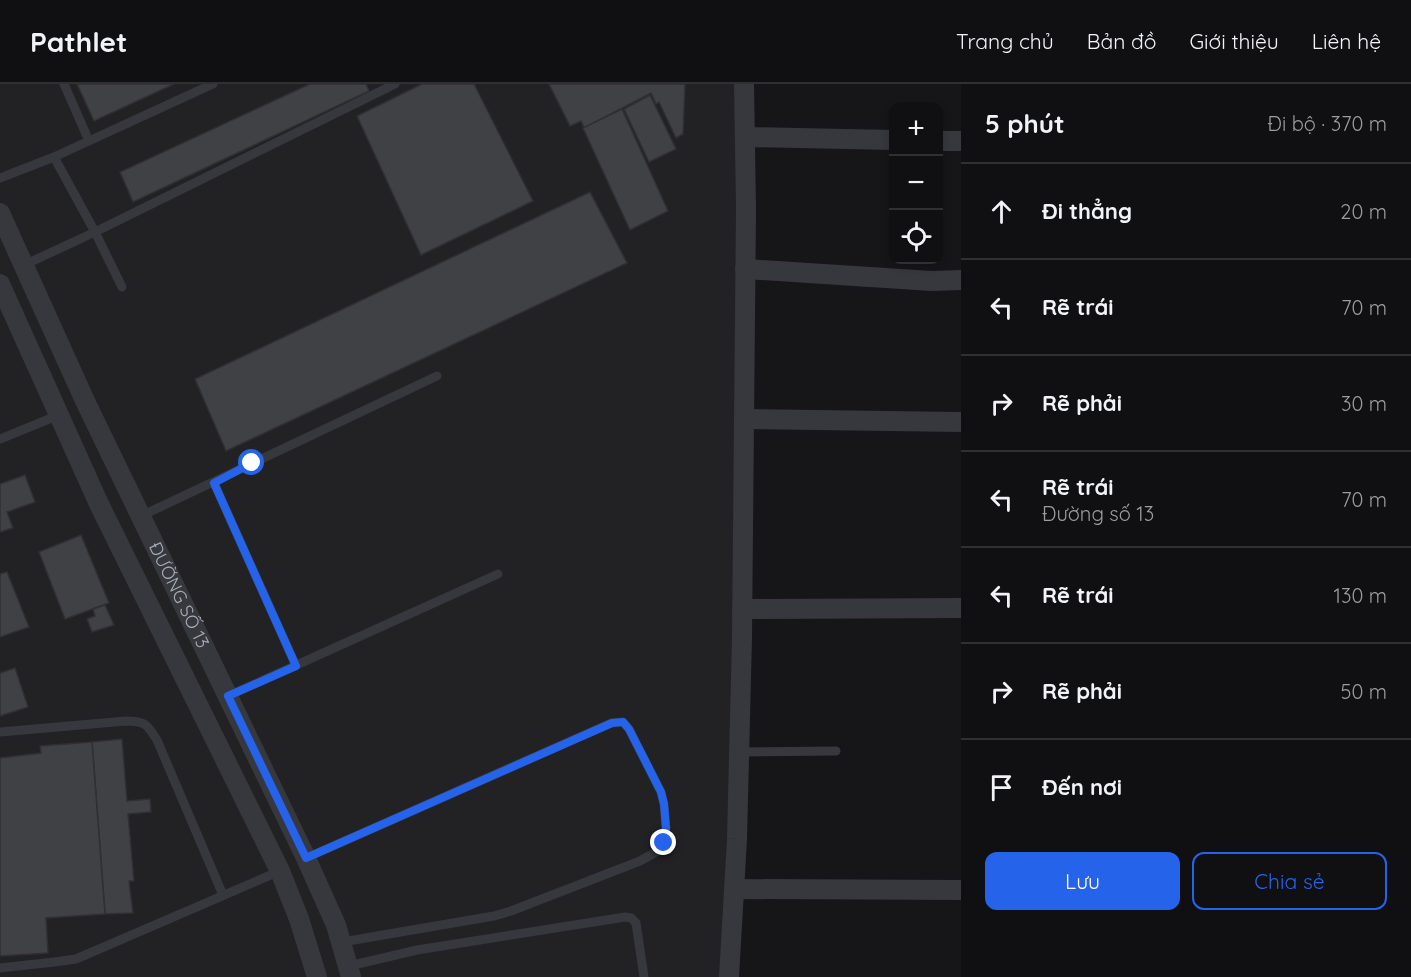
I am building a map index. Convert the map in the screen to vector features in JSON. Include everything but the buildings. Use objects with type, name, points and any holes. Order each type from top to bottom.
[{"type":"street","points":[[729,977],[739,752],[742,609],[746,269],[744,84]]},
{"type":"street","points":[[745,137],[889,140]]},
{"type":"street","points":[[943,141],[961,141]]},
{"type":"street","name":"ĐƯỜNG SỐ 13","points":[[0,213],[86,404],[306,858],[336,925],[350,971]]},
{"type":"street","points":[[746,269],[932,281],[961,280]]},
{"type":"street","name":"ĐƯỜNG SỐ 13","points":[[0,284],[99,504],[280,871],[299,919],[317,977]]},
{"type":"street","points":[[59,415],[86,404]]},
{"type":"street","points":[[744,419],[961,422]]},
{"type":"street","points":[[742,609],[961,608]]},
{"type":"street","points":[[280,871],[306,858]]},
{"type":"street","points":[[734,889],[961,890]]},
{"type":"lane","points":[[64,84],[89,141]]},
{"type":"lane","points":[[0,178],[54,157],[213,84]]},
{"type":"lane","points":[[24,265],[395,84]]},
{"type":"lane","points":[[54,157],[122,287]]},
{"type":"lane","points":[[141,516],[437,376]]},
{"type":"lane","points":[[1,438],[59,415]]},
{"type":"lane","points":[[214,483],[296,666]]},
{"type":"lane","points":[[228,696],[498,573]]},
{"type":"lane","points":[[0,732],[126,721],[140,721],[149,727],[157,740],[223,895]]},
{"type":"lane","points":[[306,858],[612,723],[623,722],[629,729],[661,792],[666,828],[664,843],[656,852],[640,861],[494,916],[342,942]]},
{"type":"lane","points":[[739,752],[836,751]]},
{"type":"lane","points":[[0,968],[76,959],[280,871]]},
{"type":"lane","points":[[350,971],[417,950],[625,917],[631,918],[636,923],[644,977]]},
{"type":"shaded area","points":[[0,84],[738,84],[736,638],[723,977],[0,977]]},
{"type":"route","points":[[252,463],[214,483],[296,666],[228,696],[306,858],[612,723],[623,722],[629,729],[661,792],[666,828],[664,843]]}]
